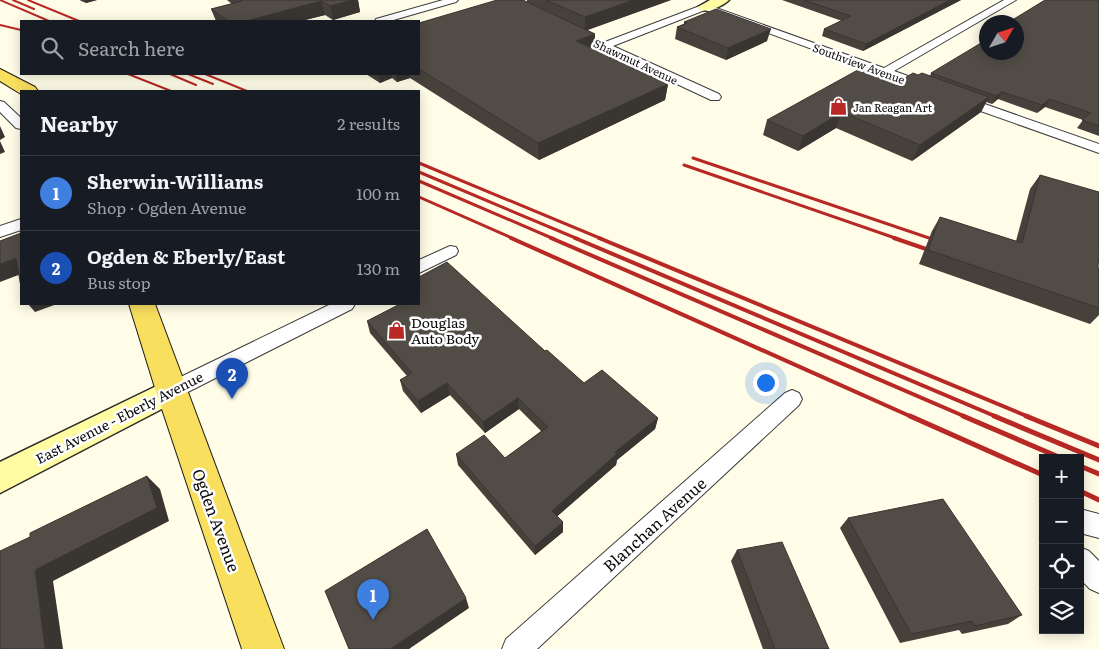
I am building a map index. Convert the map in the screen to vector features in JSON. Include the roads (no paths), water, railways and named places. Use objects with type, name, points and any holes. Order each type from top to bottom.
[{"type":"main road","points":[[704,7],[722,0]]},
{"type":"main road","points":[[0,74],[27,90]]},
{"type":"main road","name":"Ogden Avenue","points":[[142,305],[263,649]]},
{"type":"main road","name":"East Avenue - Eberly Avenue","points":[[0,478],[171,391]]},
{"type":"street","points":[[383,20],[453,0]]},
{"type":"street","points":[[885,72],[1011,0]]},
{"type":"street","points":[[604,46],[704,7]]},
{"type":"street","name":"Southview Avenue","points":[[704,7],[1099,149]]},
{"type":"street","name":"Shawmut Avenue","points":[[589,39],[715,97]]},
{"type":"street","points":[[0,105],[20,124]]},
{"type":"street","points":[[0,232],[20,224]]},
{"type":"street","points":[[420,266],[450,251]]},
{"type":"street","name":"East Avenue - Eberly Avenue","points":[[171,391],[344,305]]},
{"type":"street","name":"Blanchan Avenue","points":[[516,649],[792,399]]},
{"type":"street","points":[[1084,522],[1099,526]]},
{"type":"street","points":[[1084,564],[1099,580]]},
{"type":"railway","points":[[0,0],[47,20]]},
{"type":"railway","points":[[13,0],[34,9]]},
{"type":"railway","points":[[28,0],[77,20]]},
{"type":"railway","points":[[0,25],[20,30]]},
{"type":"railway","points":[[131,75],[168,90]]},
{"type":"railway","points":[[172,75],[196,85]]},
{"type":"railway","points":[[190,75],[213,84]]},
{"type":"railway","points":[[207,75],[245,90]]},
{"type":"railway","points":[[693,158],[929,238]]},
{"type":"railway","points":[[420,163],[602,239]]},
{"type":"railway","points":[[684,165],[898,239]]},
{"type":"railway","points":[[420,172],[578,239]]},
{"type":"railway","points":[[420,181],[554,239]]},
{"type":"railway","points":[[420,197],[514,239]]},
{"type":"railway","points":[[511,238],[912,417]]},
{"type":"railway","points":[[551,238],[966,417]]},
{"type":"railway","points":[[575,238],[997,417]]},
{"type":"railway","points":[[599,238],[1029,417]]},
{"type":"railway","points":[[894,238],[926,249]]},
{"type":"railway","points":[[910,416],[1039,473]]},
{"type":"railway","points":[[963,416],[1052,454]]},
{"type":"railway","points":[[994,416],[1099,460]]},
{"type":"railway","points":[[1026,416],[1099,446]]},
{"type":"railway","points":[[1084,468],[1099,474]]},
{"type":"railway","points":[[1084,493],[1099,500]]},
{"type":"place","name":"Jan Reagan Art","points":[[839,107]]},
{"type":"place","name":"Douglas Auto Body","points":[[397,330]]},
{"type":"place","name":"Ogden & Eberly/East","points":[[232,399]]},
{"type":"place","name":"Sherwin-Williams","points":[[373,620]]}]
